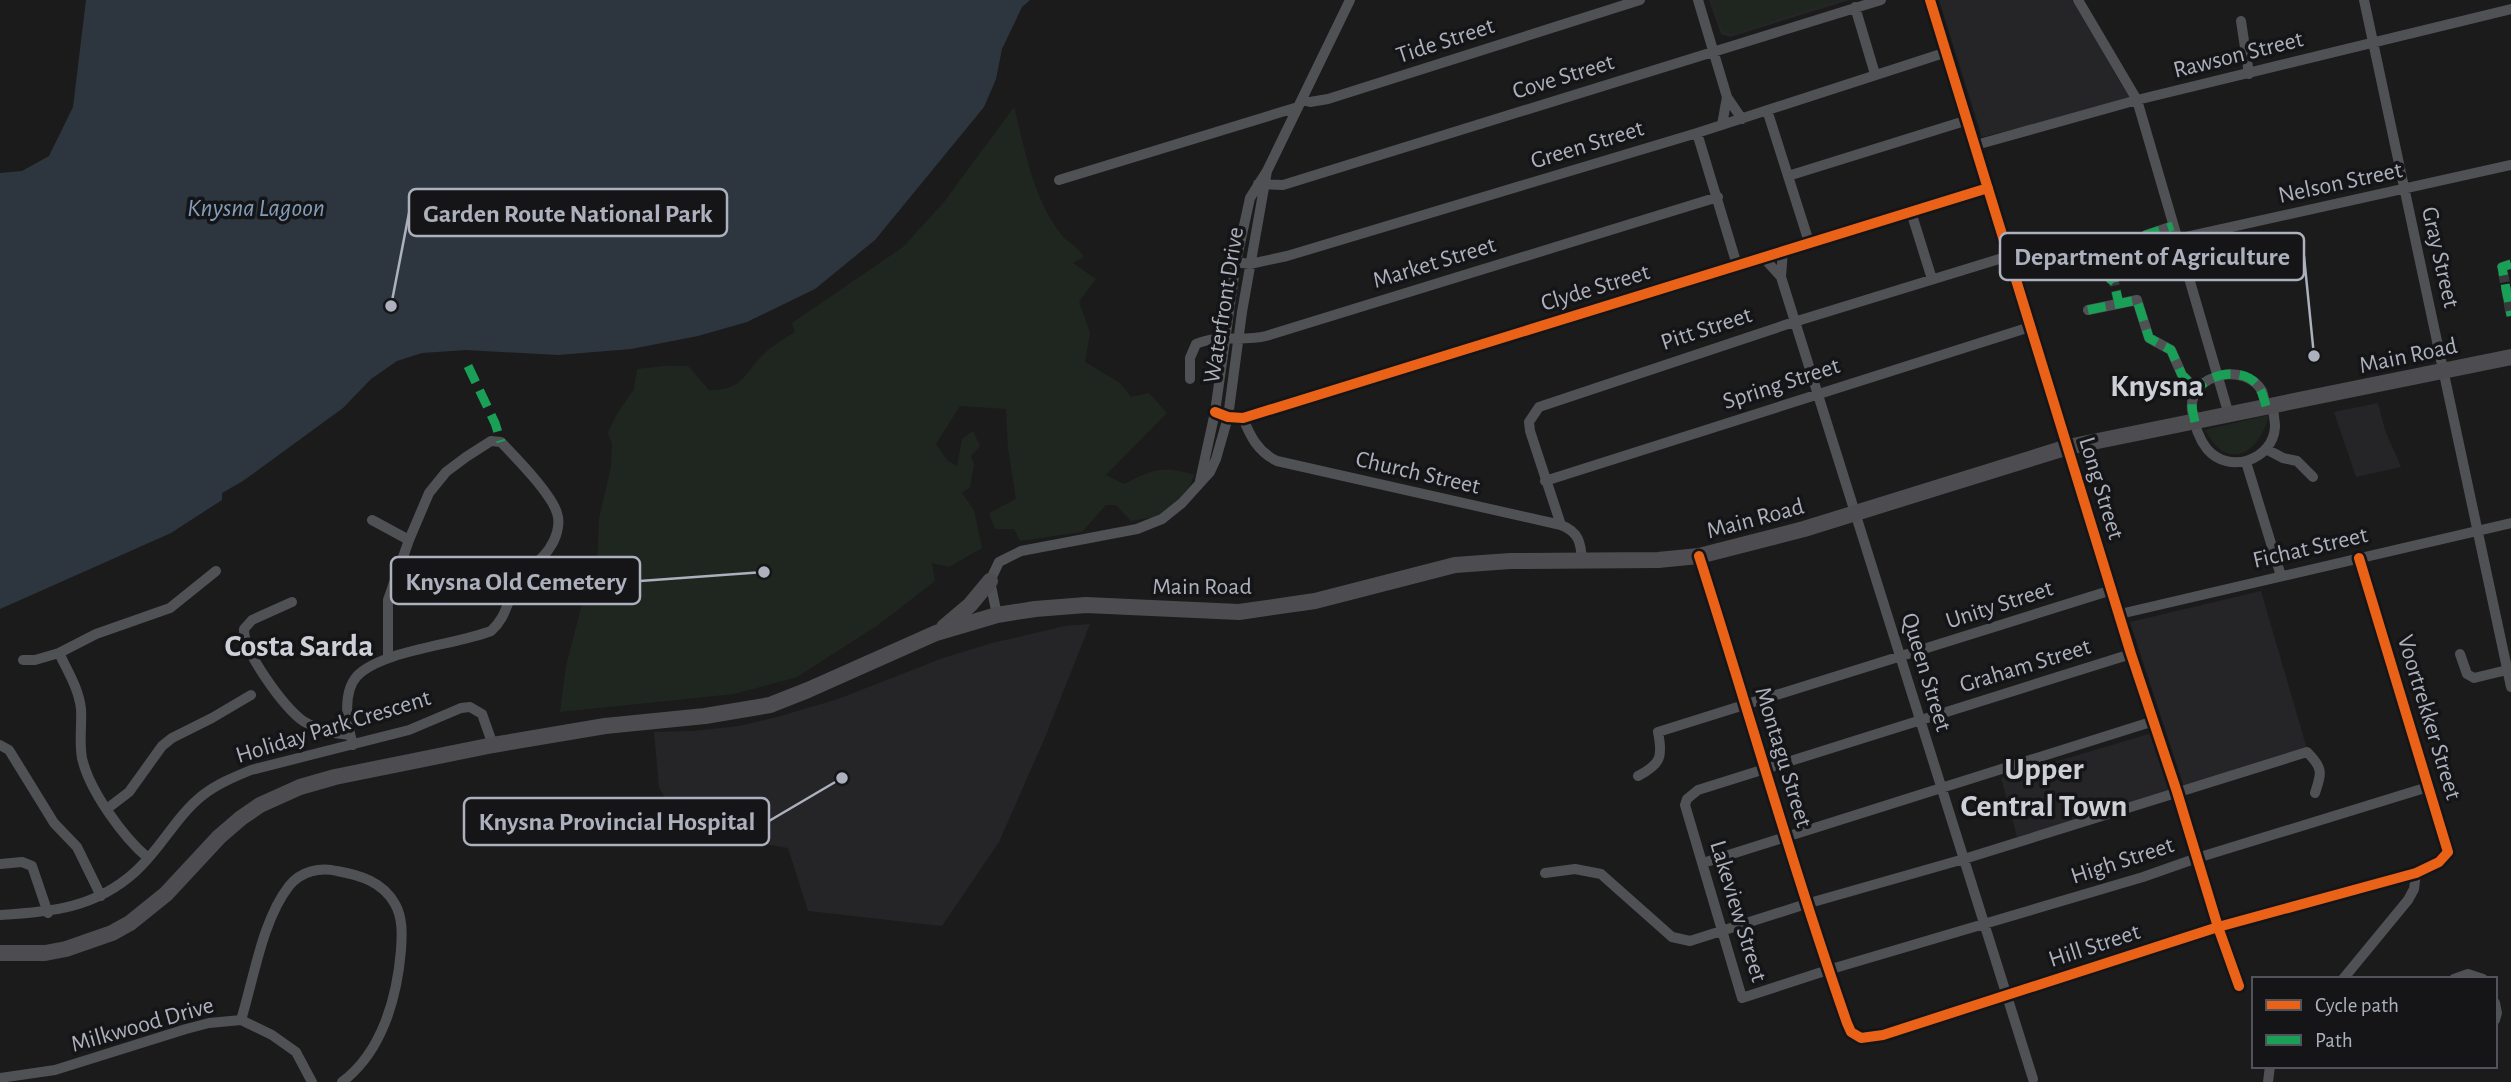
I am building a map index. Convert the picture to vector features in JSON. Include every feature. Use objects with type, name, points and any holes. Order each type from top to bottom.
[{"type":"highway","name":"Main Road","points":[[936,633],[997,615],[1086,605],[1239,612],[1315,601],[1455,565],[1510,561],[1658,560],[1699,556],[1727,551],[1856,513],[2068,447],[2511,358]]},
{"type":"highway","points":[[0,953],[45,953],[66,949],[112,933],[130,923],[166,894],[219,837],[241,818],[276,797],[335,777],[493,745],[605,726],[705,716],[770,705],[808,691],[936,633],[970,605],[990,581]]},
{"type":"street","name":"Waterfront Drive","points":[[990,581],[999,562],[1021,551],[1137,529],[1162,520],[1182,503],[1210,472],[1228,417],[1262,185],[1284,132],[1350,0]]},
{"type":"street","name":"Tide Street","points":[[1059,180],[1269,116],[1300,103],[1328,99],[1640,0]]},
{"type":"street","points":[[1698,0],[1727,97],[1742,119]]},
{"type":"street","name":"Cove Street","points":[[1262,185],[1283,185],[1881,0]]},
{"type":"street","name":"Long Street","points":[[1930,0],[2131,654],[2239,986]]},
{"type":"street","points":[[2078,0],[2137,100],[2229,415]]},
{"type":"street","name":"Gray Street","points":[[2364,0],[2477,530],[2505,633],[2511,687]]},
{"type":"street","points":[[1855,7],[1875,74]]},
{"type":"street","name":"Rawson Street","points":[[1976,145],[2137,100],[2511,9]]},
{"type":"street","points":[[2241,21],[2249,74]]},
{"type":"street","points":[[2247,54],[2284,46]]},
{"type":"street","name":"Green Street","points":[[1236,262],[1250,264],[1286,256],[1697,133],[1947,52]]},
{"type":"street","points":[[1722,125],[1727,97]]},
{"type":"street","points":[[1767,110],[1809,243]]},
{"type":"street","points":[[1269,116],[1284,132]]},
{"type":"street","points":[[1788,176],[1968,120]]},
{"type":"street","points":[[1697,133],[1737,265]]},
{"type":"street","name":"Nelson Street","points":[[2177,239],[2511,165]]},
{"type":"street","name":"Waterfront Drive","points":[[1200,481],[1215,412],[1244,220],[1250,198],[1262,185]]},
{"type":"street","name":"Clyde Street","points":[[1215,412],[1242,418],[1988,188]]},
{"type":"street","name":"Market Street","points":[[1190,379],[1190,358],[1196,344],[1208,339],[1238,340],[1266,336],[1718,197]]},
{"type":"street","points":[[1911,212],[1932,279]]},
{"type":"street","points":[[2014,273],[2082,258],[2113,248],[2132,246],[2146,235],[2173,226]]},
{"type":"street","name":"Queen Street","points":[[1780,277],[1783,250]]},
{"type":"street","name":"Pitt Street","points":[[1561,525],[1530,431],[1529,422],[1539,407],[1794,321],[2008,256]]},
{"type":"street","name":"Queen Street","points":[[1763,257],[1780,277],[2033,1079]]},
{"type":"street","points":[[2088,310],[2137,300],[2149,338],[2171,350],[2182,375],[2197,390]]},
{"type":"street","name":"Spring Street","points":[[1545,481],[2030,327]]},
{"type":"street","points":[[2235,374],[2250,379],[2262,391],[2269,406],[2275,427],[2272,439],[2257,457],[2246,462],[2235,463],[2215,456],[2201,440],[2195,422],[2193,396],[2208,380],[2218,376],[2235,374]]},
{"type":"street","name":"Church Street","points":[[1242,418],[1258,447],[1277,461],[1561,525]]},
{"type":"street","points":[[292,602],[252,620],[244,629],[245,638],[269,682],[295,715],[314,727],[352,740],[348,704],[352,685],[358,676],[388,658],[491,631],[503,619],[514,588],[549,548],[559,525],[558,515],[547,497],[501,442],[491,441],[466,457],[437,481],[429,493],[387,600],[388,658]]},
{"type":"street","points":[[2266,449],[2283,458],[2297,461],[2314,477]]},
{"type":"street","points":[[2246,462],[2281,576]]},
{"type":"street","points":[[372,520],[409,540]]},
{"type":"street","name":"Fichat Street","points":[[2120,614],[2511,523]]},
{"type":"street","points":[[1561,525],[1569,528],[1579,539],[1582,561]]},
{"type":"street","name":"Montagu Street","points":[[1699,556],[1828,970]]},
{"type":"street","name":"Voortrekker Street","points":[[2359,558],[2448,852],[2439,862],[2416,873]]},
{"type":"street","points":[[23,660],[59,653],[96,634],[170,608],[216,571]]},
{"type":"street","points":[[990,581],[997,615]]},
{"type":"street","name":"Unity Street","points":[[1638,776],[1658,762],[1661,747],[1658,732],[2112,590]]},
{"type":"street","points":[[59,653],[78,694],[84,764],[90,780],[135,847],[148,858]]},
{"type":"street","name":"Graham Street","points":[[1692,793],[2131,654]]},
{"type":"street","points":[[2460,654],[2467,674],[2474,678],[2507,670]]},
{"type":"street","points":[[108,808],[130,792],[162,746],[172,738],[204,723],[251,695]]},
{"type":"street","name":"Holiday Park Crescent","points":[[0,915],[48,913],[100,896],[126,880],[190,807],[214,787],[269,765],[352,740],[409,730],[461,708],[477,710],[485,719],[493,745]]},
{"type":"street","points":[[1703,863],[2154,721]]},
{"type":"street","points":[[0,745],[9,750],[54,823],[77,847],[100,896]]},
{"type":"street","points":[[1545,873],[1575,869],[1601,874],[1672,937],[1690,941],[2307,752],[2319,766],[2321,776],[2315,793]]},
{"type":"street","name":"High Street","points":[[1828,970],[2143,877],[2428,787]]},
{"type":"street","name":"Lakeview Street","points":[[1692,793],[1685,804],[1742,998],[1828,970]]},
{"type":"street","points":[[0,864],[22,862],[32,866],[48,913]]},
{"type":"street","points":[[241,1020],[260,949],[278,906],[297,878],[324,869],[357,875],[375,883],[388,893],[399,912],[402,938],[399,971],[395,993],[378,1038],[356,1072],[342,1082]]},
{"type":"street","points":[[2345,977],[2408,900],[2414,889],[2416,873]]},
{"type":"street","name":"Hill Street","points":[[1828,970],[1851,1032],[1861,1038],[1883,1035],[2218,927],[2416,873]]},
{"type":"street","points":[[2460,977],[2468,974],[2477,977]]},
{"type":"street","name":"Milkwood Drive","points":[[0,1078],[55,1070],[186,1029],[209,1023],[241,1020],[272,1035],[296,1052],[312,1082]]},
{"type":"shaded area","points":[[1709,0],[1849,0],[1730,37],[1721,34]]},
{"type":"shaded area","points":[[1711,0],[1840,0],[1731,34],[1723,31]]},
{"type":"shaded area","points":[[1939,0],[2072,0],[2131,100],[1982,137]]},
{"type":"shaded area","points":[[1014,107],[1031,173],[1043,205],[1061,234],[1084,257],[1073,263],[1096,279],[1079,301],[1090,333],[1085,362],[1120,383],[1131,397],[1149,393],[1167,413],[1106,475],[1124,484],[1158,470],[1174,470],[1194,475],[1188,491],[1161,516],[1131,521],[1116,505],[1106,505],[1082,532],[1020,541],[1014,529],[995,529],[989,513],[1016,499],[1008,449],[1006,409],[960,406],[936,444],[948,461],[957,466],[962,439],[973,431],[980,446],[971,456],[974,464],[970,487],[962,493],[974,510],[982,548],[949,567],[932,563],[935,581],[878,625],[797,677],[734,694],[560,712],[566,666],[581,608],[597,563],[599,519],[611,467],[612,445],[608,432],[634,389],[637,369],[688,366],[709,390],[730,387],[737,383],[767,351],[795,332],[792,323],[903,247],[944,202]]},
{"type":"shaded area","points":[[2378,403],[2385,430],[2401,467],[2356,477],[2334,412]]},
{"type":"shaded area","points":[[2269,415],[2258,440],[2242,453],[2223,451],[2205,430]]},
{"type":"shaded area","points":[[2261,591],[2307,749],[2184,787],[2130,622]]},
{"type":"shaded area","points":[[1090,624],[1046,735],[999,842],[942,926],[808,911],[788,848],[702,833],[685,825],[669,806],[659,787],[654,732],[739,726],[777,717],[838,699],[943,658],[992,643],[1065,626]]},
{"type":"shaded area","points":[[2152,733],[2171,790],[2017,837],[2001,778]]},
{"type":"water","name":"Knysna Lagoon","points":[[86,0],[1030,0],[1022,7],[1002,49],[996,79],[984,107],[875,240],[815,289],[747,322],[698,336],[631,349],[558,355],[466,350],[422,353],[397,361],[371,379],[343,408],[243,481],[222,493],[222,500],[171,533],[0,609],[0,173],[22,171],[49,156],[73,107]]},
{"type":"tunnel","points":[[2086,259],[2114,282],[2118,300]]},
{"type":"tunnel","points":[[2511,264],[2502,267],[2511,316]]},
{"type":"marked path","points":[[2014,273],[2132,246],[2146,235],[2173,226]]},
{"type":"marked path","points":[[2078,257],[2086,259],[2114,282],[2119,304]]},
{"type":"marked path","points":[[2511,264],[2502,267],[2511,316]]},
{"type":"marked path","points":[[2088,310],[2137,300],[2149,338],[2171,350],[2182,375],[2197,390]]},
{"type":"marked path","points":[[468,366],[501,442]]},
{"type":"marked path","points":[[2195,422],[2192,404],[2194,394],[2204,383],[2226,374],[2242,375],[2253,380],[2266,406]]},
{"type":"cycle path","points":[[1930,0],[2131,654],[2239,986]]},
{"type":"cycle path","points":[[1215,412],[1228,417],[1243,418],[1988,188]]},
{"type":"cycle path","points":[[1699,556],[1827,965],[1851,1032],[1861,1038],[1883,1035],[2218,927],[2416,873],[2439,862],[2448,852],[2359,558]]},
{"type":"place","name":"Garden Route National Park","points":[[391,306]]},
{"type":"place","name":"Department of Agriculture","points":[[2314,356]]},
{"type":"place","name":"Knysna Old Cemetery","points":[[764,572]]},
{"type":"place","name":"Knysna Provincial Hospital","points":[[842,778]]},
{"type":"district","name":"Knysna","points":[[2157,385]]},
{"type":"district","name":"Costa Sarda","points":[[299,645]]},
{"type":"district","name":"Upper Central Town","points":[[2044,786]]}]
